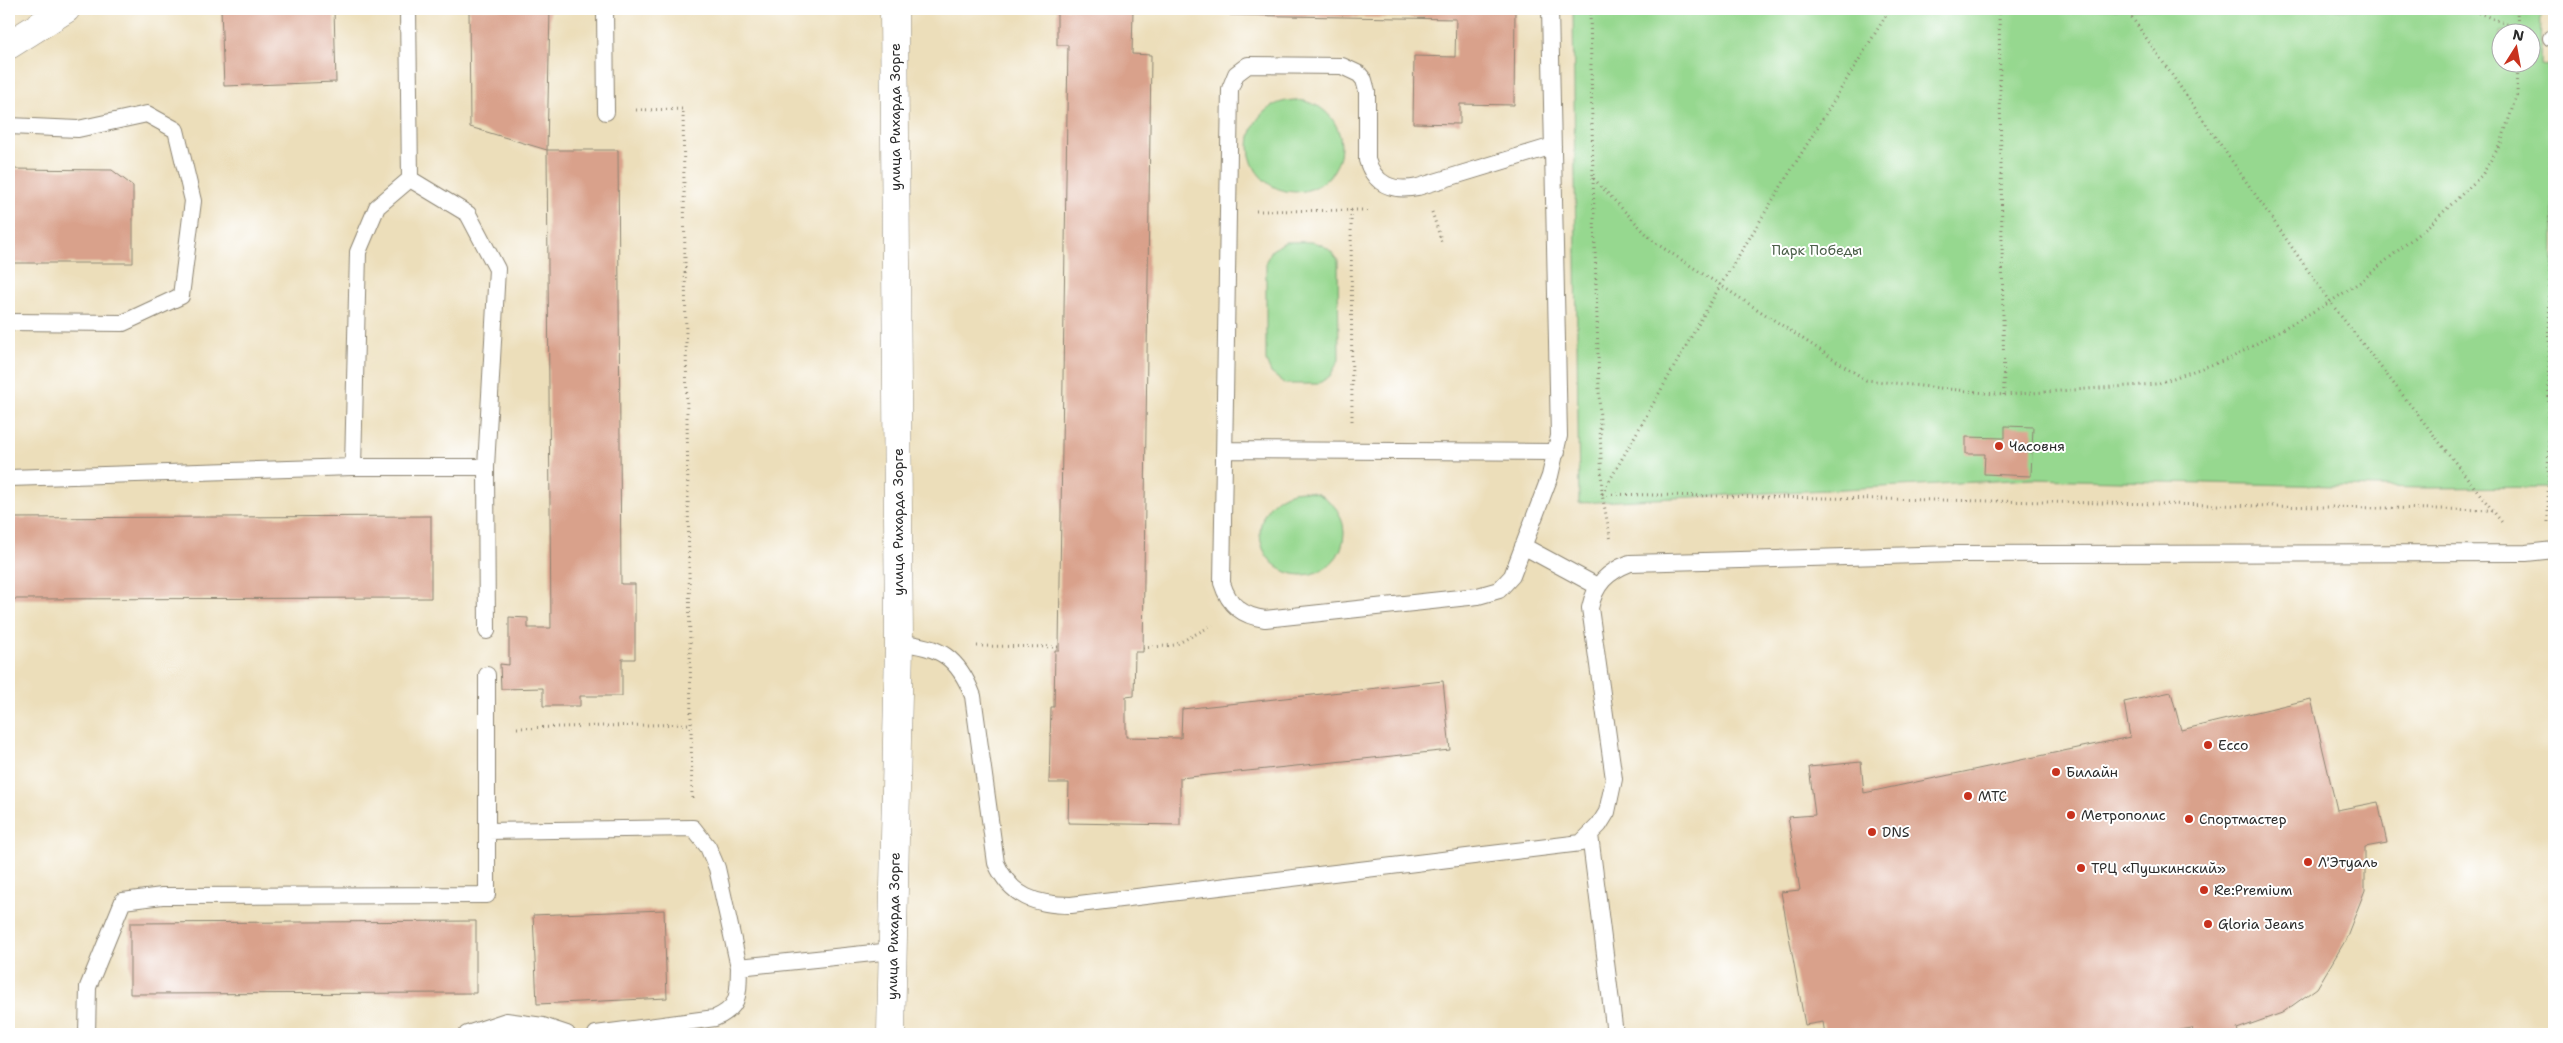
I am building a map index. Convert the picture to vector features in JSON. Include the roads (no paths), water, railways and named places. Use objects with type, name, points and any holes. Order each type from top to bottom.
[{"type":"street","points":[[9,45],[66,9]]},
{"type":"street","name":"улица Рихарда Зорге","points":[[891,1034],[899,643],[894,9]]},
{"type":"lane","points":[[408,9],[410,179]]},
{"type":"lane","points":[[605,9],[606,112]]},
{"type":"lane","points":[[1550,9],[1553,146],[1559,427],[1557,452],[1509,580],[1499,590],[1489,594],[1265,619],[1251,617],[1241,612],[1232,604],[1222,583],[1230,89],[1236,74],[1248,65],[1342,66],[1352,68],[1364,80],[1367,91],[1367,160],[1370,170],[1378,180],[1389,187],[1403,190],[1418,187],[1553,146]]},
{"type":"lane","points":[[9,126],[78,129],[147,114],[176,130],[193,202],[181,296],[123,324],[9,322]]},
{"type":"lane","points":[[410,179],[468,214],[497,269],[486,467],[487,631]]},
{"type":"lane","points":[[353,467],[358,252],[377,207],[410,179]]},
{"type":"lane","points":[[1224,450],[1557,452]]},
{"type":"lane","points":[[9,478],[353,467],[486,467]]},
{"type":"lane","points":[[1523,546],[1597,586]]},
{"type":"lane","points":[[899,643],[924,646],[944,653],[958,664],[966,676],[973,696],[996,863],[1001,876],[1010,888],[1038,902],[1071,905],[1581,843],[1590,835],[1607,812],[1614,779],[1590,608],[1597,586],[1615,569],[1630,563],[1957,554],[2526,553],[2551,550]]},
{"type":"lane","points":[[87,1034],[88,987],[123,901],[162,896],[487,895],[487,676]]},
{"type":"lane","points":[[488,830],[693,828],[708,847],[717,868],[739,967],[736,1002],[728,1013],[715,1018],[596,1034]]},
{"type":"lane","points":[[1590,835],[1615,1034]]},
{"type":"lane","points":[[739,967],[892,951]]},
{"type":"lane","points":[[467,1034],[506,1022],[543,1026],[567,1034]]},
{"type":"place","name":"Часовня","points":[[1999,446]]},
{"type":"place","name":"Ecco","points":[[2208,745]]},
{"type":"place","name":"Билайн","points":[[2056,772]]},
{"type":"place","name":"МТС","points":[[1968,796]]},
{"type":"place","name":"Метрополис","points":[[2071,815]]},
{"type":"place","name":"Спортмастер","points":[[2189,819]]},
{"type":"place","name":"DNS","points":[[1872,832]]},
{"type":"place","name":"Л'Этуаль","points":[[2308,862]]},
{"type":"place","name":"ТРЦ «Пушкинский»","points":[[2081,868]]},
{"type":"place","name":"Re:Premium","points":[[2204,890]]},
{"type":"place","name":"Gloria Jeans","points":[[2208,924]]},
{"type":"park label","name":"Парк Победы","points":[[1817,250]]}]
